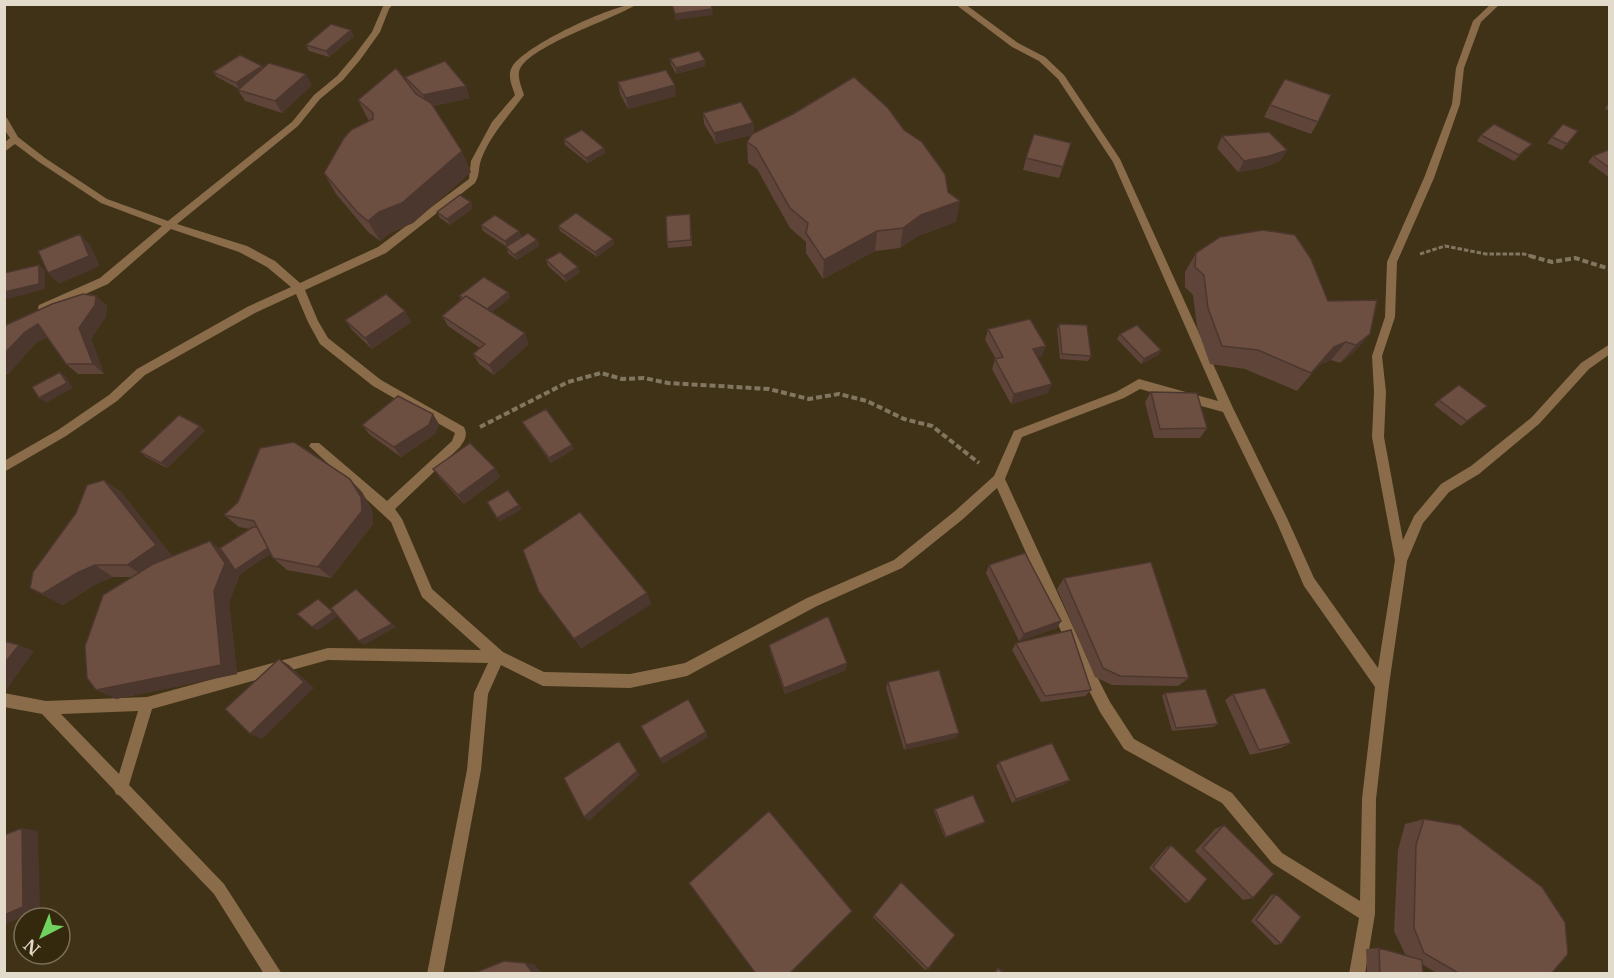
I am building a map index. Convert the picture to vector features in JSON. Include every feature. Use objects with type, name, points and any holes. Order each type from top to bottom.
[{"type":"street","points":[[33,313],[104,281],[169,225],[295,124],[357,58],[376,32],[385,8],[389,4]]},
{"type":"street","points":[[4,467],[87,416],[112,398],[141,372],[251,310],[382,250],[472,181],[475,176],[476,161],[497,122],[520,95],[514,75],[516,65],[535,51],[580,27],[633,4]]},
{"type":"street","points":[[958,4],[1016,45],[1042,59],[1061,77],[1117,161],[1227,408],[1283,522],[1309,582],[1382,685]]},
{"type":"street","points":[[1401,561],[1378,436],[1380,392],[1377,356],[1390,317],[1392,262],[1429,178],[1456,104],[1460,68],[1477,21],[1496,4]]},
{"type":"street","points":[[4,120],[15,139],[104,201],[243,249],[271,264],[299,288],[313,322],[324,341],[377,383],[460,430],[461,436],[456,444],[387,509]]},
{"type":"street","points":[[4,149],[15,139]]},
{"type":"street","points":[[1357,974],[1367,914],[1369,799],[1382,685],[1401,561],[1418,520],[1445,488],[1475,470],[1535,421],[1585,366],[1610,348]]},
{"type":"street","points":[[315,446],[396,519],[427,593],[498,657],[543,679],[630,681],[687,669],[812,602],[898,564],[999,479],[1018,434],[1120,395],[1139,384],[1227,408]]},
{"type":"street","points":[[999,479],[1082,662],[1105,707],[1129,744],[1227,798],[1277,858],[1367,914]]},
{"type":"street","points":[[4,700],[46,708],[147,704],[328,654],[498,657]]},
{"type":"street","points":[[435,974],[474,770],[481,693],[498,657]]},
{"type":"street","points":[[121,789],[147,704]]},
{"type":"street","points":[[46,708],[219,889],[274,974]]},
{"type":"path","points":[[1392,262],[1445,246],[1485,254],[1524,254],[1552,262],[1575,258],[1610,269]]},
{"type":"path","points":[[461,436],[568,382],[601,373],[622,379],[644,378],[668,382],[769,389],[809,399],[839,394],[867,401],[904,419],[932,426],[999,479]]},
{"type":"building","points":[[672,4],[711,4],[712,9],[675,14]]},
{"type":"building","points":[[331,24],[351,30],[326,51],[306,45]]},
{"type":"building","points":[[699,51],[705,60],[676,68],[670,59]]},
{"type":"building","points":[[240,55],[262,66],[236,83],[213,72]]},
{"type":"building","points":[[445,61],[466,86],[423,95],[405,77]]},
{"type":"building","points":[[269,63],[306,74],[275,101],[238,90]]},
{"type":"building","points":[[396,68],[416,94],[431,103],[462,151],[402,203],[379,212],[368,221],[357,212],[324,173],[351,130],[373,119],[373,113],[358,100]]},
{"type":"building","points":[[666,70],[675,85],[626,98],[618,82]]},
{"type":"building","points":[[854,77],[888,108],[904,130],[922,142],[945,174],[948,192],[960,201],[921,215],[903,228],[877,231],[824,260],[806,233],[808,223],[790,208],[756,148],[747,142],[752,134],[793,114]]},
{"type":"building","points":[[1285,79],[1331,95],[1318,122],[1270,105]]},
{"type":"building","points":[[741,102],[753,123],[714,133],[703,113]]},
{"type":"building","points":[[1494,124],[1532,144],[1519,155],[1481,135]]},
{"type":"building","points":[[1563,124],[1578,131],[1567,144],[1552,137]]},
{"type":"building","points":[[582,130],[604,148],[586,158],[564,139]]},
{"type":"building","points":[[1269,132],[1287,150],[1244,161],[1222,136]]},
{"type":"building","points":[[1034,134],[1071,143],[1063,167],[1026,158]]},
{"type":"building","points":[[1610,151],[1610,168],[1593,156]]},
{"type":"building","points":[[460,195],[471,202],[447,219],[437,212]]},
{"type":"building","points":[[576,213],[613,239],[595,252],[558,226]]},
{"type":"building","points":[[690,214],[691,240],[667,242],[666,216]]},
{"type":"building","points":[[495,215],[519,231],[505,241],[481,225]]},
{"type":"building","points":[[1263,230],[1295,235],[1311,259],[1328,301],[1377,300],[1370,334],[1356,345],[1346,342],[1334,347],[1311,373],[1258,350],[1222,346],[1208,308],[1204,275],[1195,267],[1196,253],[1220,237]]},
{"type":"building","points":[[528,233],[537,240],[514,255],[506,247]]},
{"type":"building","points":[[80,234],[89,256],[48,273],[38,251]]},
{"type":"building","points":[[560,252],[578,267],[564,276],[546,260]]},
{"type":"building","points":[[39,265],[39,284],[4,292],[4,273]]},
{"type":"building","points":[[484,277],[508,292],[487,309],[466,296],[463,298],[459,296]]},
{"type":"building","points":[[83,294],[96,296],[95,305],[79,328],[93,364],[66,364],[38,324],[25,332],[4,354],[4,327],[52,304]]},
{"type":"building","points":[[386,294],[405,311],[365,338],[345,320]]},
{"type":"building","points":[[466,296],[525,333],[489,365],[473,354],[485,344],[442,316]]},
{"type":"building","points":[[1030,319],[1046,346],[1033,349],[1052,384],[1014,394],[995,359],[1003,357],[988,329]]},
{"type":"building","points":[[1059,324],[1087,325],[1091,356],[1062,354]]},
{"type":"building","points":[[1137,325],[1161,350],[1144,359],[1120,334]]},
{"type":"building","points":[[60,372],[67,383],[39,398],[32,387]]},
{"type":"building","points":[[1459,385],[1487,406],[1467,421],[1439,400]]},
{"type":"building","points":[[1151,392],[1197,393],[1207,428],[1160,429]]},
{"type":"building","points":[[398,396],[433,414],[429,425],[394,447],[362,425]]},
{"type":"building","points":[[546,409],[572,445],[549,458],[522,422]]},
{"type":"building","points":[[179,415],[200,426],[161,463],[140,452]]},
{"type":"building","points":[[294,442],[350,479],[361,497],[362,511],[318,567],[273,558],[254,521],[224,515],[238,502],[260,448]]},
{"type":"building","points":[[470,443],[495,468],[458,495],[433,469]]},
{"type":"building","points":[[104,480],[156,545],[127,565],[95,565],[42,594],[30,588],[33,572],[76,513],[87,485]]},
{"type":"building","points":[[508,490],[519,505],[497,518],[487,502]]},
{"type":"building","points":[[580,512],[647,593],[574,639],[539,592],[523,550]]},
{"type":"building","points":[[253,527],[257,527],[268,548],[235,570],[220,548]]},
{"type":"building","points":[[210,541],[225,563],[214,591],[221,665],[96,690],[87,678],[85,646],[103,595],[153,564]]},
{"type":"building","points":[[1025,553],[1061,621],[1024,634],[989,565]]},
{"type":"building","points":[[1151,562],[1189,678],[1120,676],[1103,668],[1064,578]]},
{"type":"building","points":[[356,589],[392,624],[359,641],[331,608]]},
{"type":"building","points":[[318,599],[333,612],[312,627],[297,614]]},
{"type":"building","points":[[828,616],[847,663],[784,688],[769,645]]},
{"type":"building","points":[[1071,630],[1091,690],[1045,696],[1016,643]]},
{"type":"building","points":[[4,641],[19,645],[4,664]]},
{"type":"building","points":[[279,659],[304,682],[250,734],[225,709]]},
{"type":"building","points":[[939,670],[959,733],[906,745],[888,682]]},
{"type":"building","points":[[1265,688],[1291,743],[1259,750],[1233,694]]},
{"type":"building","points":[[1206,689],[1218,724],[1176,728],[1165,693]]},
{"type":"building","points":[[688,699],[706,732],[660,759],[641,726]]},
{"type":"building","points":[[619,741],[637,771],[584,817],[564,778]]},
{"type":"building","points":[[1052,743],[1070,780],[1016,799],[999,762]]},
{"type":"building","points":[[973,795],[985,822],[946,837],[935,809]]},
{"type":"building","points":[[769,811],[852,911],[789,974],[756,974],[689,883]]},
{"type":"building","points":[[1424,819],[1460,825],[1542,887],[1565,922],[1568,954],[1551,974],[1460,974],[1424,953],[1414,928],[1416,845]]},
{"type":"building","points":[[1224,825],[1274,874],[1253,898],[1203,848]]},
{"type":"building","points":[[22,828],[23,906],[12,906],[12,912],[4,915],[4,835]]},
{"type":"building","points":[[1171,845],[1207,879],[1189,902],[1153,867]]},
{"type":"building","points":[[901,882],[955,935],[928,969],[874,915]]},
{"type":"building","points":[[1276,894],[1301,917],[1281,944],[1256,920]]},
{"type":"building","points":[[1379,948],[1422,960],[1423,974],[1380,974]]},
{"type":"building","points":[[504,961],[525,963],[534,974],[472,974]]},
{"type":"building","points":[[998,968],[1004,974],[994,974]]}]
